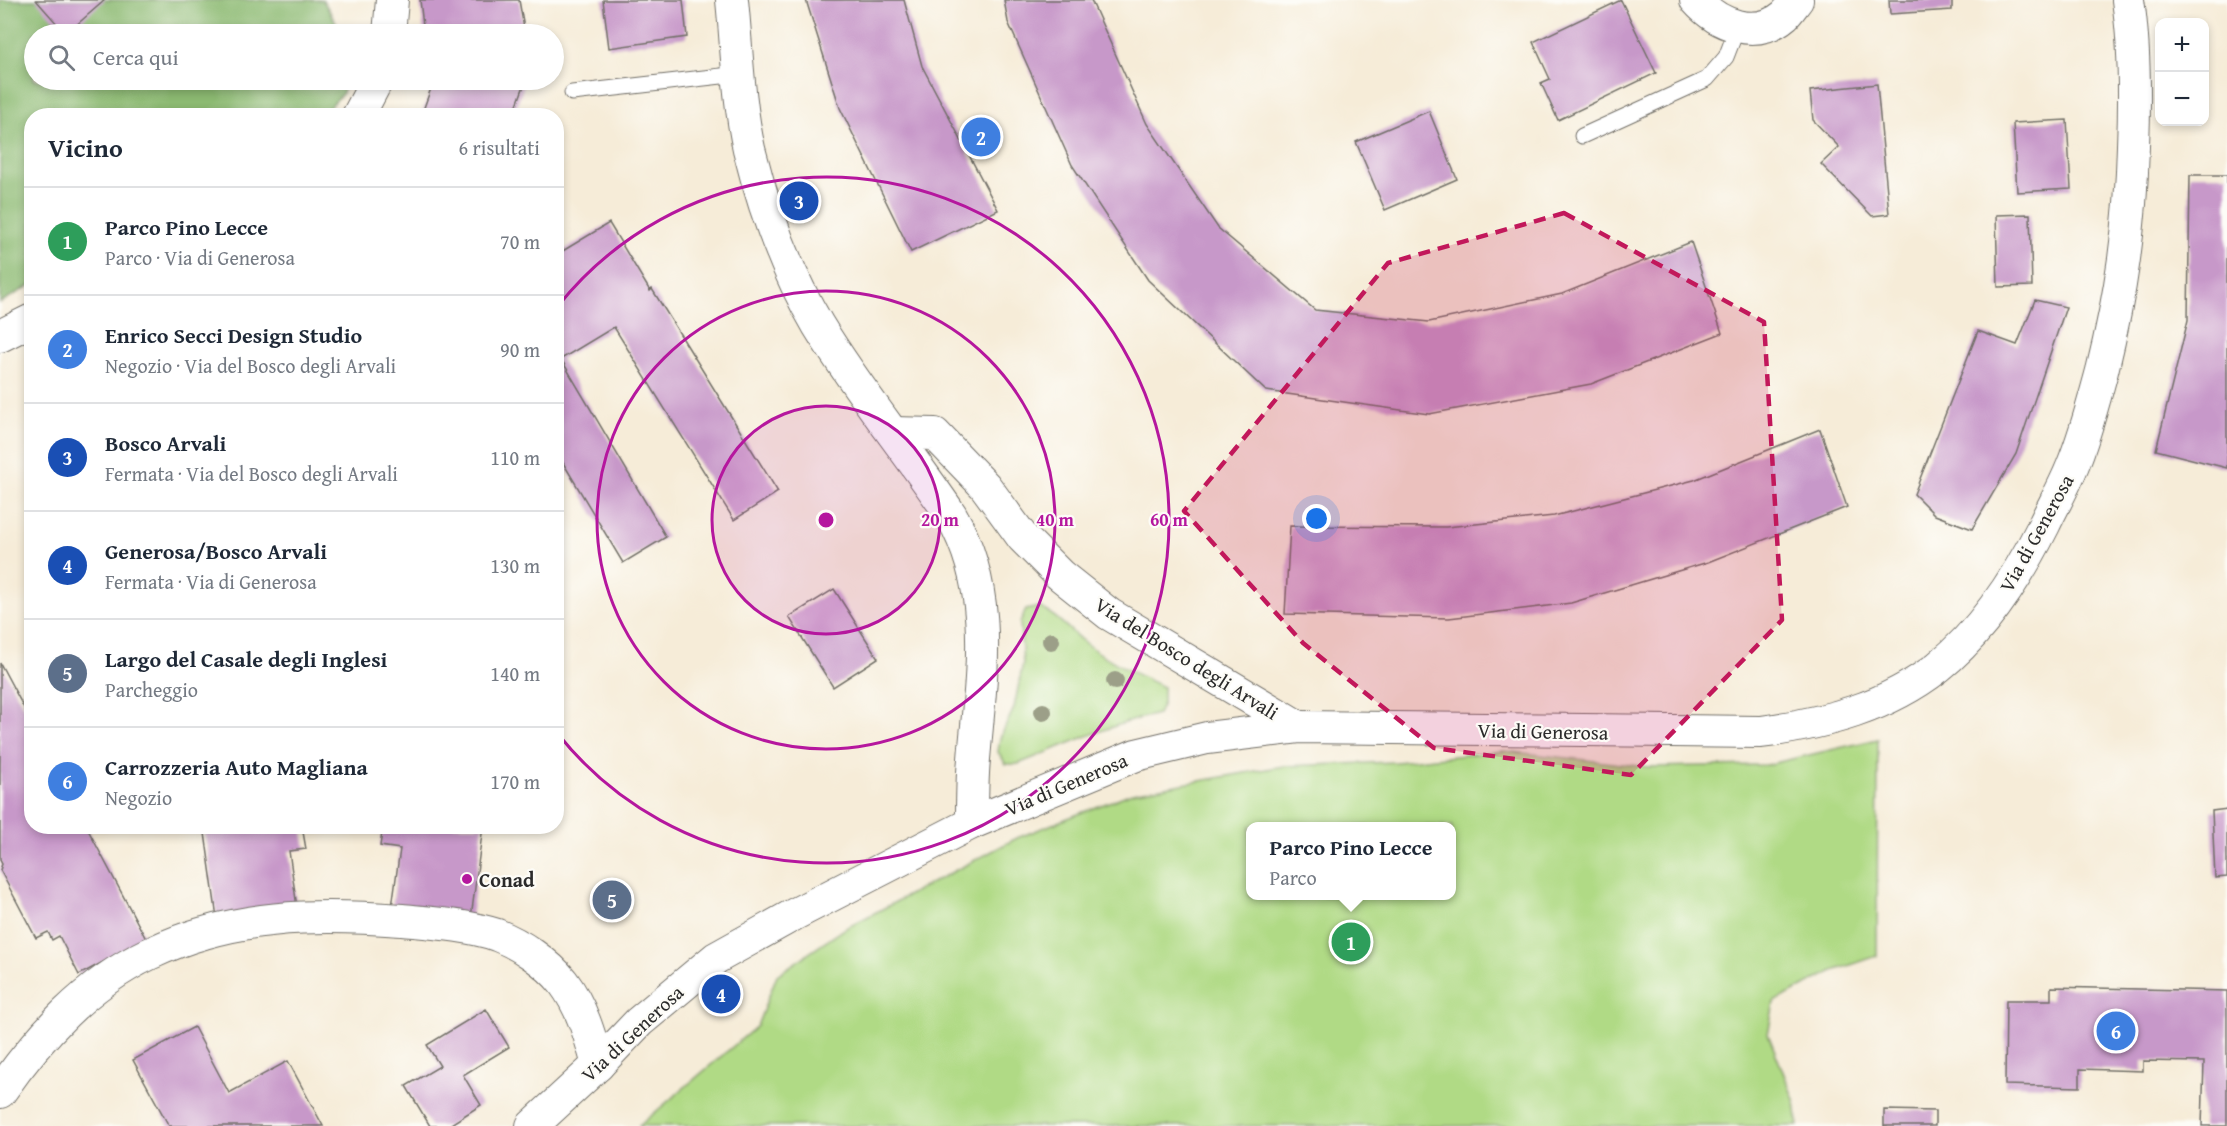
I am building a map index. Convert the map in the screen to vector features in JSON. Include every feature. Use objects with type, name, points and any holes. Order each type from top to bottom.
[{"type":"street","points":[[390,24],[392,0]]},
{"type":"street","points":[[732,0],[742,112],[750,150],[780,249],[818,325],[857,385],[930,484],[961,532],[976,581],[983,645],[974,760],[972,823]]},
{"type":"street","points":[[1696,0],[1706,12],[1721,22],[1758,28],[1772,24],[1786,15],[1797,0]]},
{"type":"street","name":"Via di Generosa","points":[[532,1126],[598,1065],[639,1022],[716,958],[778,922],[972,823],[1136,755],[1207,738],[1299,727],[1761,732],[1815,724],[1859,711],[1901,692],[1939,666],[1967,639],[2010,585],[2032,549],[2072,467],[2089,421],[2116,313],[2125,263],[2133,171],[2134,72],[2128,0]]},
{"type":"street","points":[[362,108],[372,90]]},
{"type":"street","points":[[0,336],[24,324]]},
{"type":"street","name":"Via del Bosco degli Arvali","points":[[893,433],[935,434],[985,486],[1023,538],[1060,574],[1101,608],[1299,727]]},
{"type":"street","points":[[0,1092],[46,1032],[92,990],[147,955],[203,933],[266,921],[306,917],[349,916],[450,925],[496,935],[512,943],[544,964],[562,981],[577,1004],[586,1024],[598,1065]]},
{"type":"lane","points":[[1582,136],[1707,79],[1726,57],[1738,26]]},
{"type":"lane","points":[[572,93],[739,74]]},
{"type":"highlighted area","points":[[1564,213],[1764,322],[1782,620],[1631,775],[1434,748],[1303,643],[1184,511],[1388,263]]},
{"type":"green space","points":[[0,0],[323,0],[337,24],[24,24],[24,90],[344,90],[329,108],[24,108],[24,289],[0,303]]},
{"type":"green space","points":[[1039,607],[1056,617],[1099,653],[1163,687],[1163,703],[1158,714],[1104,730],[1018,764],[1006,764],[998,752],[1000,738],[1014,708],[1023,663],[1020,622],[1026,610]]},
{"type":"green space","points":[[1878,739],[1877,956],[1833,971],[1774,1002],[1768,1034],[1795,1102],[1798,1126],[639,1126],[757,1026],[777,975],[846,928],[1017,838],[1132,793],[1284,766],[1396,762],[1504,751],[1648,767],[1766,765]]},
{"type":"building","points":[[36,0],[105,0],[77,24],[57,24]]},
{"type":"building","points":[[420,0],[519,0],[523,24],[423,24]]},
{"type":"building","points":[[603,0],[683,0],[687,37],[609,48]]},
{"type":"building","points":[[806,0],[904,0],[922,66],[998,210],[911,252],[840,108]]},
{"type":"building","points":[[1004,0],[1091,0],[1147,124],[1218,228],[1315,310],[1429,322],[1562,294],[1691,242],[1722,333],[1591,384],[1429,414],[1266,391],[1148,280],[1072,165],[1008,22]]},
{"type":"building","points":[[1621,0],[1656,73],[1558,120],[1541,83],[1550,79],[1533,42]]},
{"type":"building","points":[[1889,0],[1952,0],[1952,10],[1890,14]]},
{"type":"building","points":[[1877,84],[1889,214],[1872,216],[1821,164],[1839,147],[1813,120],[1810,91]]},
{"type":"building","points":[[430,90],[522,90],[516,108],[424,108]]},
{"type":"building","points":[[1429,111],[1457,179],[1385,210],[1356,142]]},
{"type":"building","points":[[2067,120],[2071,189],[2017,192],[2013,123]]},
{"type":"building","points":[[2190,175],[2227,175],[2227,468],[2156,450],[2188,320]]},
{"type":"building","points":[[2030,214],[2032,286],[1998,287],[1996,215]]},
{"type":"building","points":[[609,223],[778,492],[734,520],[614,327],[564,357],[564,250]]},
{"type":"building","points":[[2035,300],[2066,307],[2016,454],[1972,529],[1935,515],[1914,494],[1978,331],[2017,345]]},
{"type":"building","points":[[564,364],[666,537],[623,563],[564,464]]},
{"type":"building","points":[[1820,429],[1847,507],[1708,562],[1571,603],[1449,618],[1285,614],[1290,526],[1446,527],[1554,516],[1694,480]]},
{"type":"building","points":[[834,589],[878,658],[833,687],[789,617]]},
{"type":"building","points":[[0,663],[24,708],[24,834],[90,834],[146,939],[79,975],[59,936],[52,940],[48,932],[36,938],[0,870],[2,864],[0,860]]},
{"type":"building","points":[[2227,809],[2227,877],[2215,878],[2212,811]]},
{"type":"building","points":[[205,834],[303,834],[306,849],[289,851],[297,907],[217,918]]},
{"type":"building","points":[[382,834],[482,834],[471,918],[392,907],[400,849],[380,846]]},
{"type":"building","points":[[2051,987],[2227,991],[2227,1126],[2202,1126],[2204,1062],[2143,1061],[2143,1071],[2080,1069],[2080,1087],[2005,1085],[2006,1000],[2051,1000]]},
{"type":"building","points":[[486,1009],[509,1047],[463,1075],[481,1105],[448,1126],[430,1126],[406,1086],[440,1066],[427,1045]]},
{"type":"building","points":[[194,1027],[229,1093],[288,1061],[323,1126],[169,1126],[133,1060]]},
{"type":"building","points":[[1884,1110],[1935,1111],[1935,1126],[1884,1126]]},
{"type":"place","name":"Enrico Secci Design Studio","points":[[981,137]]},
{"type":"place","name":"Bosco Arvali","points":[[799,201]]},
{"type":"place","name":"Conad","points":[[467,879]]},
{"type":"place","name":"Largo del Casale degli Inglesi","points":[[612,900]]},
{"type":"place","name":"Parco Pino Lecce","points":[[1351,942]]},
{"type":"place","name":"Generosa/Bosco Arvali","points":[[721,994]]},
{"type":"place","name":"Carrozzeria Auto Magliana","points":[[2116,1031]]}]
